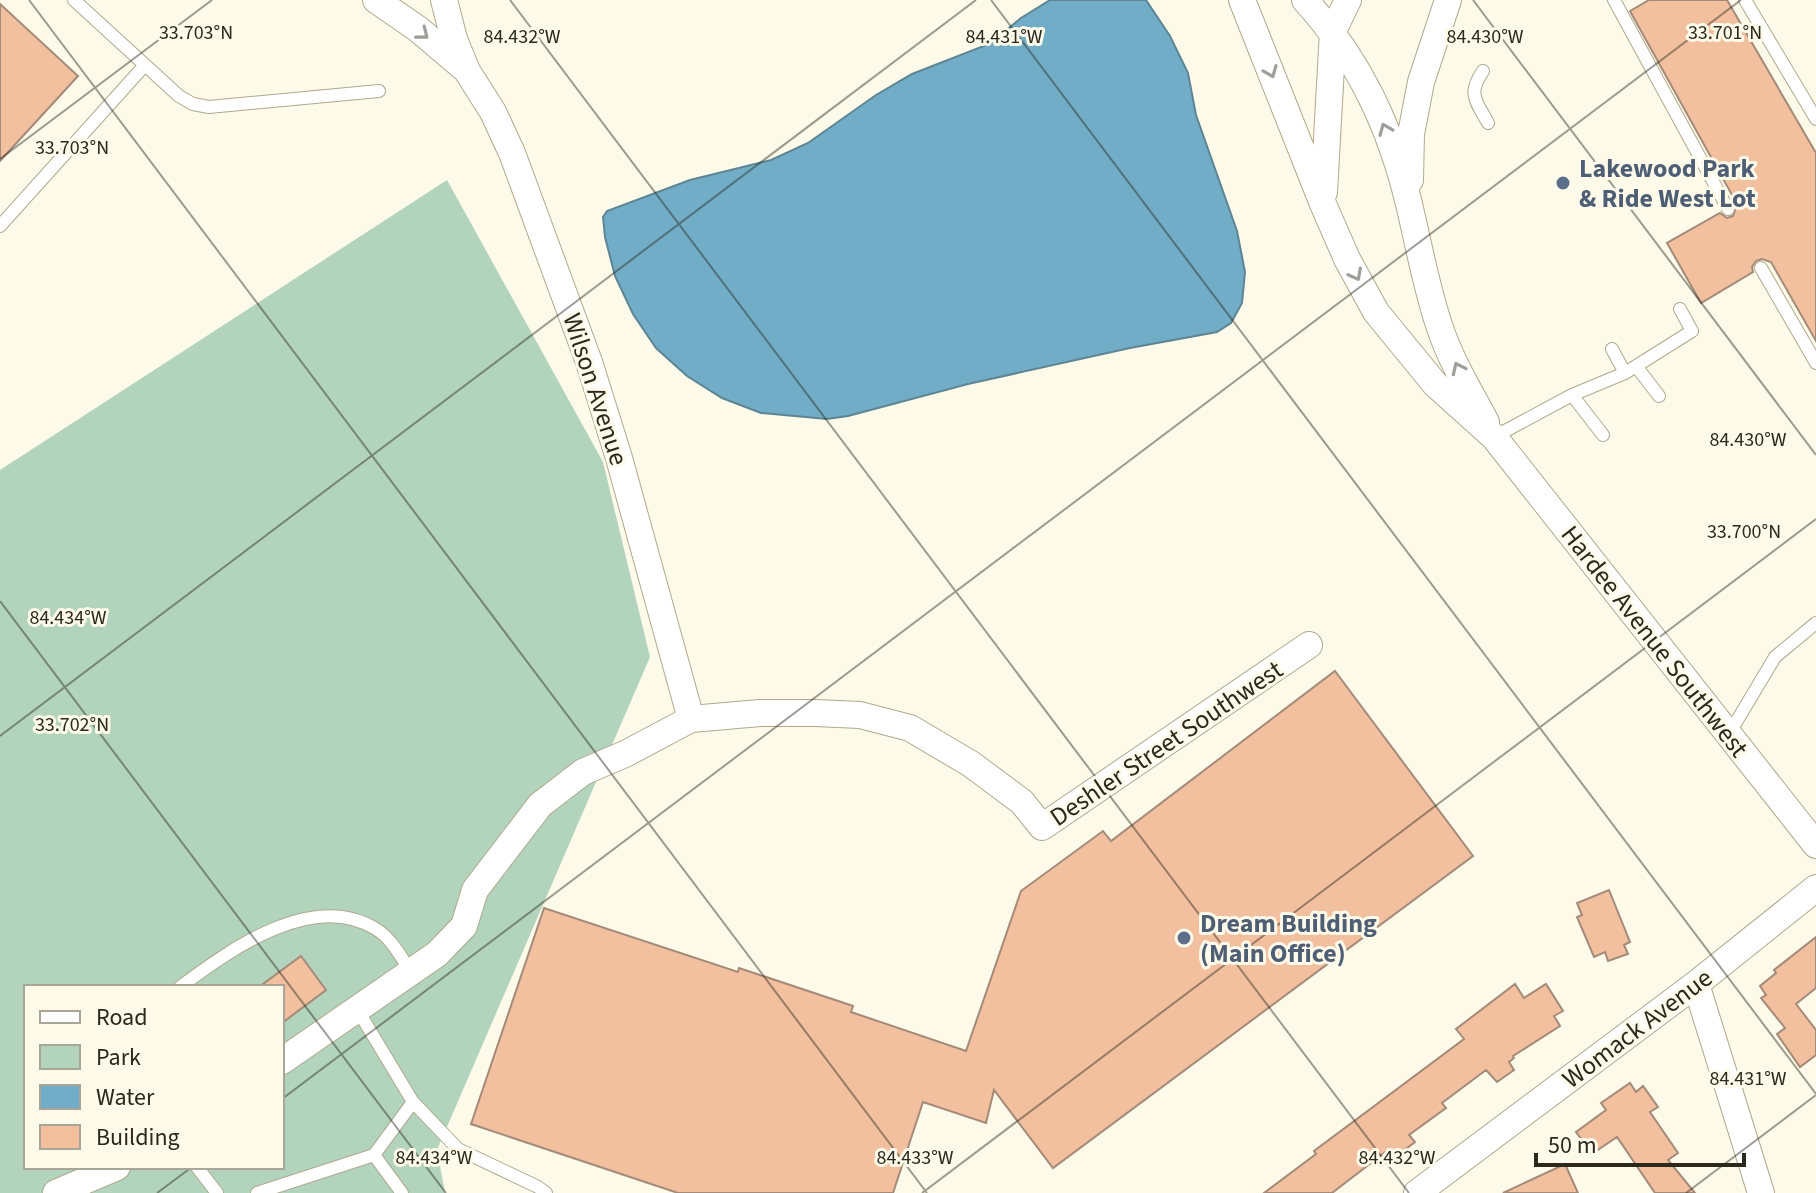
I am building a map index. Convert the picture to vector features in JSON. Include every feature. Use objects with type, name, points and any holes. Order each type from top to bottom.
[{"type":"street","points":[[376,0],[418,29],[467,71]]},
{"type":"street","points":[[444,0],[454,39],[467,71]]},
{"type":"street","name":"Hardee Avenue Southwest","points":[[1242,0],[1323,204],[1347,259],[1376,312],[1435,384],[1494,437],[1816,845]]},
{"type":"street","points":[[1305,0],[1333,31],[1368,88],[1389,136],[1409,203]]},
{"type":"street","points":[[1323,204],[1333,31],[1348,0]]},
{"type":"street","points":[[1409,203],[1414,121],[1421,82],[1450,2]]},
{"type":"street","name":"Wilson Avenue","points":[[467,71],[493,112],[512,153],[579,332],[619,458],[691,719]]},
{"type":"street","name":"Hardee Avenue Southwest","points":[[1409,203],[1424,276],[1442,333],[1494,437]]},
{"type":"street","name":"Deshler Street Southwest","points":[[284,1060],[437,954],[464,926],[475,890],[540,805],[583,772],[691,719],[760,713],[815,713],[860,715],[910,728],[971,764],[1022,802],[1042,827],[1309,645]]},
{"type":"street","name":"Womack Avenue","points":[[1417,1193],[1696,984],[1816,888]]},
{"type":"street","points":[[1696,984],[1761,1193]]},
{"type":"street","points":[[56,1193],[112,1169]]},
{"type":"lane","points":[[74,0],[179,96],[193,104],[209,107],[379,91]]},
{"type":"lane","points":[[1614,0],[1728,209]]},
{"type":"lane","points":[[1745,0],[1816,119]]},
{"type":"lane","points":[[0,226],[145,65]]},
{"type":"lane","points":[[1483,71],[1473,84],[1474,97],[1488,123]]},
{"type":"lane","points":[[1761,268],[1816,363]]},
{"type":"lane","points":[[1494,437],[1572,395],[1631,369],[1692,331],[1680,309]]},
{"type":"lane","points":[[1612,349],[1659,396]]},
{"type":"lane","points":[[1572,395],[1603,435]]},
{"type":"lane","points":[[1729,734],[1775,657],[1816,623]]},
{"type":"lane","points":[[183,985],[215,961],[290,921],[339,914],[377,929],[397,949],[411,972]]},
{"type":"lane","points":[[357,1009],[413,1102],[458,1149],[546,1193]]},
{"type":"lane","points":[[257,1193],[374,1155],[413,1102]]},
{"type":"lane","points":[[374,1155],[402,1193]]},
{"type":"lane","points":[[199,1169],[217,1193]]},
{"type":"green space","points":[[447,180],[603,462],[650,657],[437,1150],[445,1193],[0,1193],[0,470]]},
{"type":"water","points":[[1050,0],[1146,0],[1170,36],[1188,73],[1196,115],[1237,231],[1245,272],[1242,303],[1231,323],[1217,332],[968,384],[827,419],[761,413],[722,398],[687,376],[656,348],[633,314],[615,276],[605,237],[603,217],[607,211],[690,180],[771,160],[808,143],[876,95],[912,74],[989,44]]},
{"type":"building","points":[[1649,0],[1727,0],[1816,153],[1816,341],[1771,262],[1756,261],[1753,272],[1701,303],[1667,243],[1720,213],[1727,218],[1733,216],[1737,204],[1630,11]]},
{"type":"building","points":[[0,4],[78,76],[0,161]]},
{"type":"building","name":"Dream Building (Main Office)","points":[[1335,671],[1473,856],[1053,1168],[994,1090],[986,1123],[923,1102],[893,1193],[678,1193],[471,1124],[544,908],[853,1006],[851,1012],[966,1051],[1021,891],[1103,831],[1111,841]]},
{"type":"building","points":[[1609,890],[1630,942],[1624,945],[1628,954],[1608,961],[1605,952],[1594,957],[1577,917],[1582,915],[1577,903]]},
{"type":"building","points":[[1816,937],[1816,988],[1796,1004],[1816,1030],[1816,1055],[1800,1067],[1777,1034],[1785,1028],[1761,998],[1766,995],[1760,986],[1776,973],[1774,970]]},
{"type":"building","points":[[301,956],[326,990],[284,1022],[284,985],[262,985]]},
{"type":"building","points":[[1515,984],[1524,998],[1546,984],[1563,1011],[1554,1016],[1560,1026],[1513,1056],[1509,1062],[1514,1070],[1497,1082],[1486,1070],[1442,1103],[1446,1108],[1409,1135],[1415,1142],[1394,1158],[1388,1150],[1332,1193],[1264,1193],[1316,1154],[1314,1151],[1464,1039],[1456,1029]]},
{"type":"building","points":[[1630,1083],[1636,1092],[1643,1086],[1658,1107],[1650,1112],[1678,1153],[1668,1160],[1695,1193],[1655,1193],[1617,1137],[1592,1154],[1576,1132],[1606,1110],[1601,1103]]},
{"type":"building","points":[[1565,1164],[1578,1193],[1503,1193]]},
{"type":"place","name":"Lakewood Park & Ride West Lot","points":[[1563,183]]},
{"type":"place","name":"Dream Building (Main Office)","points":[[1184,938]]}]
